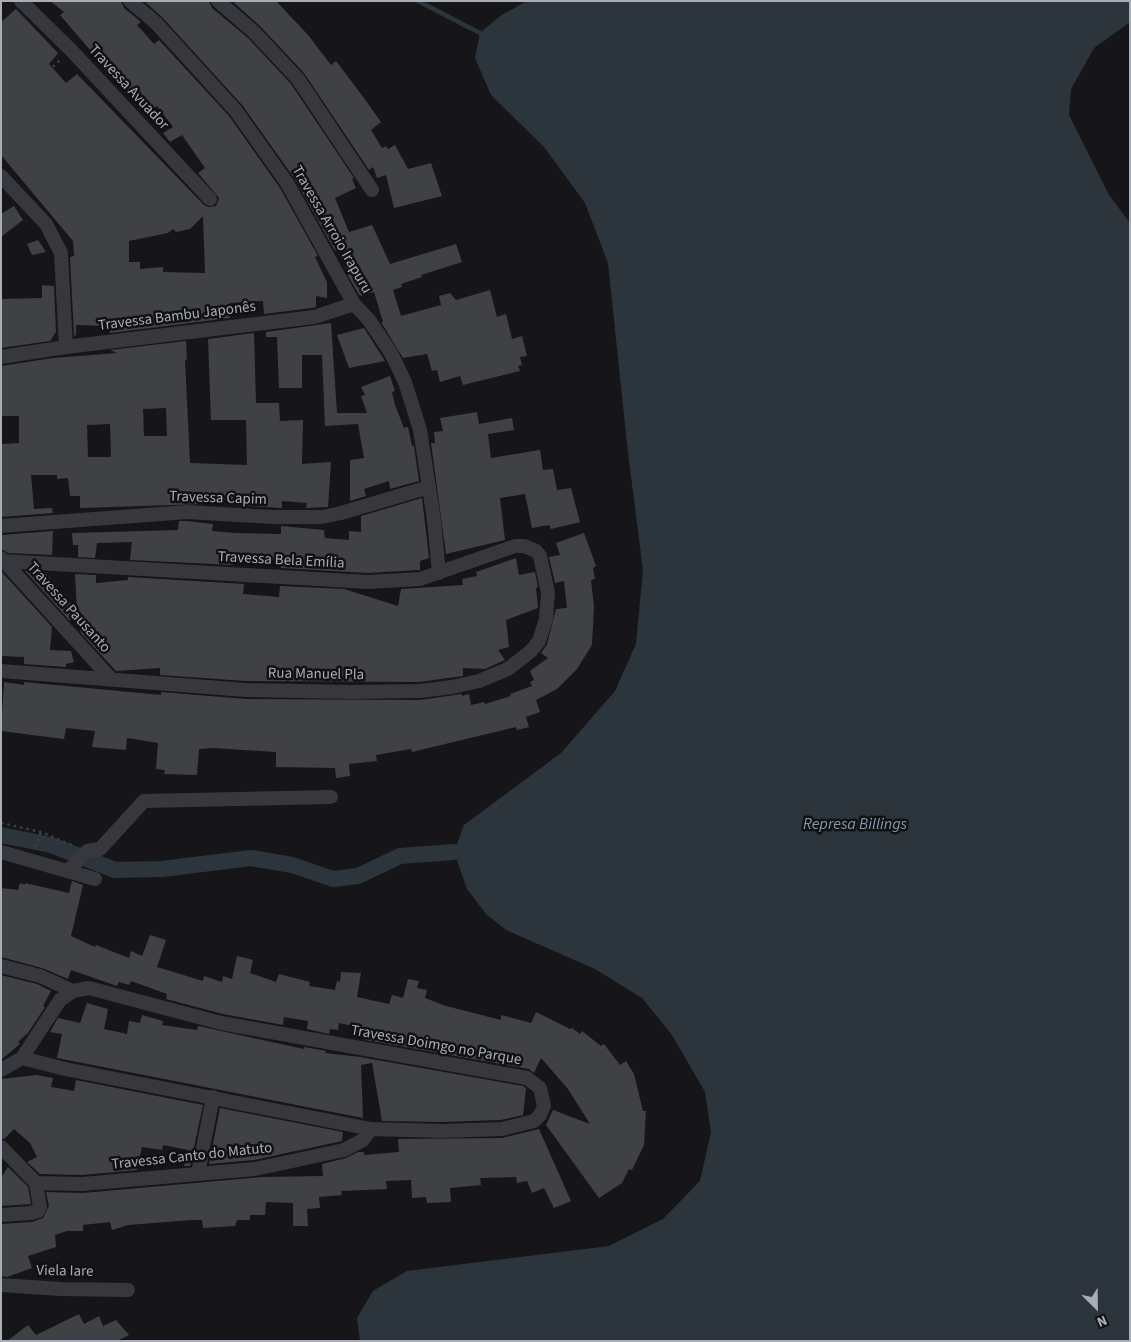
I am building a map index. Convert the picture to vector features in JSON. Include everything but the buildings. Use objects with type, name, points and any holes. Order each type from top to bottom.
[{"type":"street","name":"Travessa Avuador","points":[[21,1],[71,50],[210,199]]},
{"type":"street","name":"Travessa Arroio Irapuru","points":[[130,1],[156,23],[236,112],[287,184],[354,304],[382,336],[404,382],[420,430],[439,574]]},
{"type":"street","points":[[218,1],[254,32],[298,79],[372,190]]},
{"type":"street","points":[[1,176],[46,224],[61,253],[66,347]]},
{"type":"street","name":"Travessa Bambu Japonês","points":[[1,357],[66,347],[314,317],[354,304]]},
{"type":"street","name":"Travessa Capim","points":[[1,526],[187,512],[273,517],[322,517],[429,487]]},
{"type":"street","name":"Travessa Bela Emília","points":[[2,560],[368,582],[414,580],[439,574],[515,546],[524,546],[536,551],[543,564]]},
{"type":"street","name":"Travessa Pausanto","points":[[2,560],[111,679]]},
{"type":"street","name":"Rua Manuel Pla","points":[[1,671],[246,690],[420,691],[478,681],[519,662],[539,641],[546,619],[548,593],[543,564]]},
{"type":"street","points":[[69,869],[86,852],[100,849],[144,802],[331,796]]},
{"type":"street","points":[[1,852],[69,869],[95,879]]},
{"type":"street","points":[[1,966],[40,976],[73,991]]},
{"type":"street","name":"Travessa Doimgo no Parque","points":[[22,1058],[55,1067],[375,1129],[441,1131],[502,1129],[534,1121],[544,1106],[540,1088],[527,1078],[221,1023],[90,988],[73,991]]},
{"type":"street","points":[[1,1070],[22,1058],[55,1006],[66,994],[73,991]]},
{"type":"street","points":[[198,1173],[212,1097]]},
{"type":"street","name":"Travessa Canto do Matuto","points":[[36,1183],[82,1184],[255,1169],[344,1150],[363,1140],[375,1129]]},
{"type":"street","points":[[1,1147],[36,1183],[40,1207],[38,1211],[1,1215]]},
{"type":"street","name":"Viela Iare","points":[[1,1285],[60,1289],[128,1290]]},
{"type":"path","points":[[1,116],[71,50]]},
{"type":"path","points":[[1,823],[40,834],[86,852]]},
{"type":"path","points":[[375,1129],[392,1055]]},
{"type":"water","name":"Represa Billings","points":[[527,1],[1130,1],[1130,22],[1094,48],[1071,89],[1069,115],[1109,195],[1130,223],[1130,1341],[360,1341],[357,1318],[373,1291],[407,1271],[609,1246],[663,1219],[700,1181],[711,1132],[705,1092],[672,1035],[642,998],[595,969],[506,930],[486,914],[467,889],[454,852],[464,825],[561,753],[615,691],[636,644],[643,570],[628,453],[608,263],[585,203],[544,147],[491,95],[475,58],[480,33],[500,16]]},
{"type":"waterway","points":[[418,1],[480,33]]},
{"type":"waterway","points":[[1,835],[51,845],[115,870],[162,869],[251,858],[292,865],[333,879],[358,876],[400,856],[454,852]]}]
